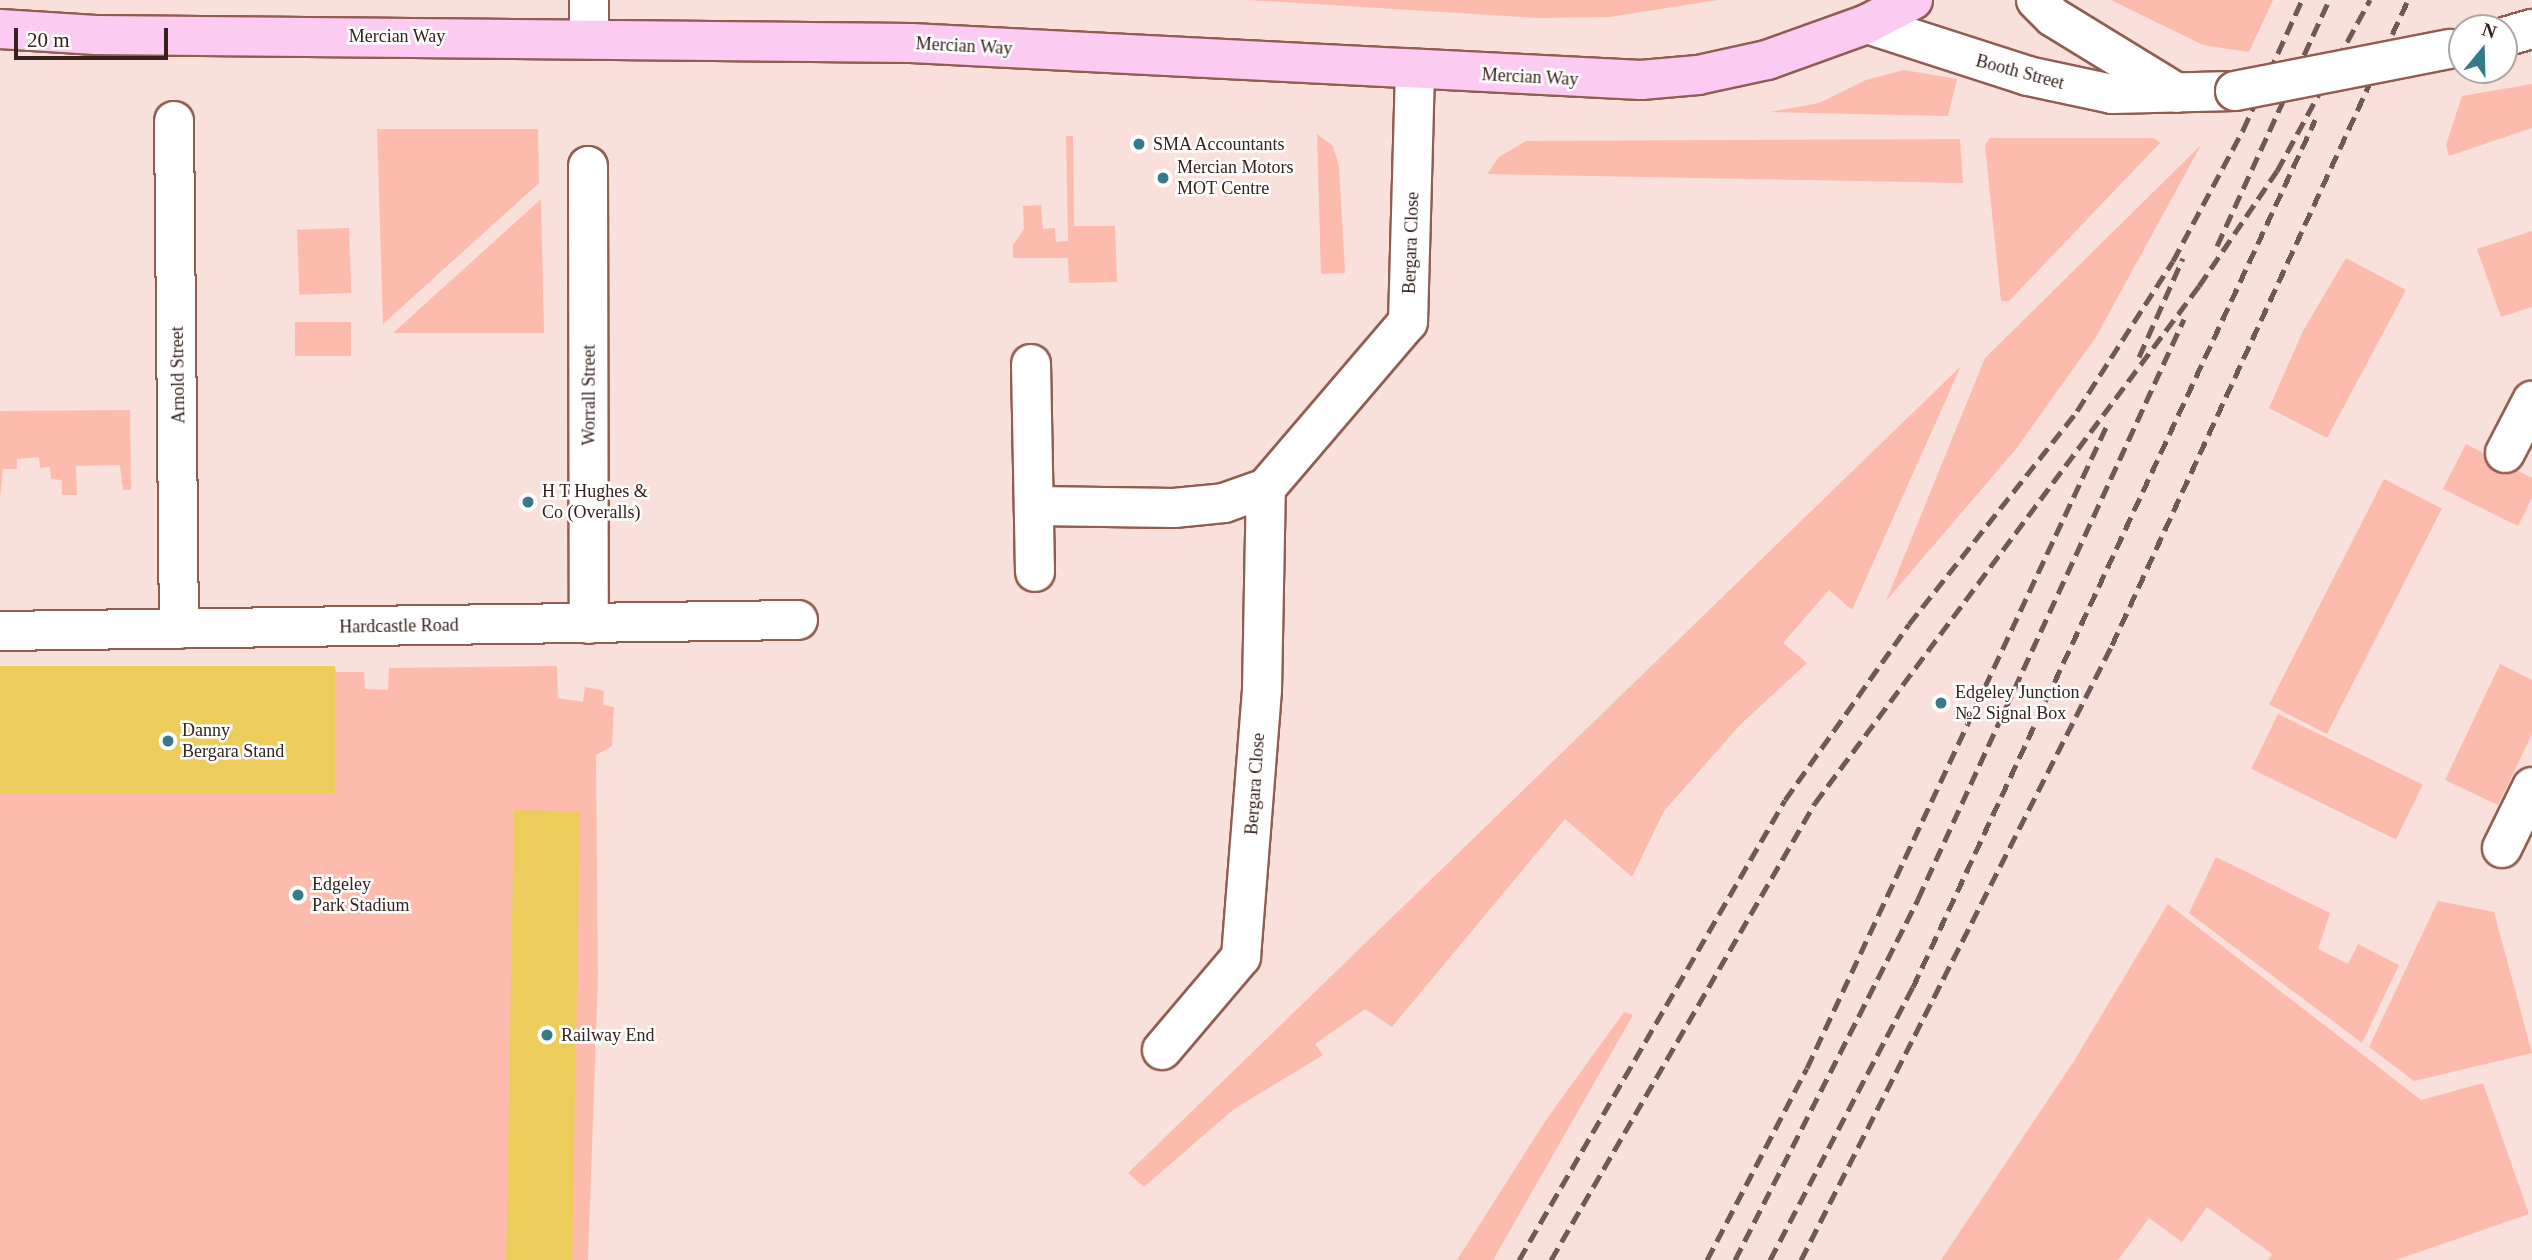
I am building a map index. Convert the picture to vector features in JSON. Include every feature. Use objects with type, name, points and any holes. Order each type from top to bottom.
[{"type":"main road","name":"Mercian Way","points":[[0,29],[96,35],[589,18],[911,43],[1570,80],[1698,75],[1767,60],[1867,24],[1913,0]]},
{"type":"street","points":[[2036,0],[2053,16],[2177,93]]},
{"type":"street","name":"Booth Street","points":[[1867,24],[2028,76],[2112,94],[2235,91],[2448,50]]},
{"type":"street","name":"Bergara Close","points":[[1035,506],[1174,508],[1224,503],[1266,488],[1408,322],[1415,72]]},
{"type":"street","name":"Arnold Street","points":[[174,121],[179,629]]},
{"type":"street","name":"Worrall Street","points":[[588,166],[589,624]]},
{"type":"street","points":[[1031,364],[1035,572]]},
{"type":"street","points":[[2505,453],[2532,401]]},
{"type":"street","name":"Bergara Close","points":[[1162,1050],[1241,957],[1262,690],[1266,488]]},
{"type":"street","name":"Hardcastle Road","points":[[0,631],[799,620]]},
{"type":"street","points":[[2502,848],[2532,787]]},
{"type":"shaded area","points":[[1248,0],[1718,0],[1609,17],[1538,18]]},
{"type":"shaded area","points":[[2111,0],[2273,0],[2249,52],[2203,45]]},
{"type":"shaded area","points":[[1904,70],[1957,79],[1948,116],[1770,112],[1819,103],[1866,80]]},
{"type":"shaded area","points":[[2532,84],[2532,128],[2449,156],[2446,145],[2462,96]]},
{"type":"shaded area","points":[[377,129],[538,129],[539,183],[383,324]]},
{"type":"shaded area","points":[[1317,134],[1333,146],[1339,166],[1345,273],[1321,274]]},
{"type":"shaded area","points":[[1066,136],[1073,136],[1074,226],[1115,226],[1117,282],[1069,283],[1068,258],[1013,258],[1013,245],[1024,229],[1023,206],[1041,205],[1043,229],[1055,228],[1056,242],[1068,241]]},
{"type":"shaded area","points":[[1990,138],[2154,138],[2160,143],[2009,301],[2001,301],[1985,145]]},
{"type":"shaded area","points":[[1960,139],[1963,183],[1487,174],[1499,157],[1526,141]]},
{"type":"shaded area","points":[[2201,145],[2096,337],[2016,449],[1886,601],[1985,358]]},
{"type":"shaded area","points":[[541,199],[544,333],[393,333]]},
{"type":"shaded area","points":[[349,228],[351,293],[299,295],[297,230]]},
{"type":"shaded area","points":[[2532,231],[2532,307],[2501,317],[2477,249]]},
{"type":"shaded area","points":[[2346,258],[2406,290],[2327,438],[2269,408],[2303,331]]},
{"type":"shaded area","points":[[295,322],[351,322],[351,356],[295,356]]},
{"type":"shaded area","points":[[1961,366],[1852,610],[1829,590],[1783,643],[1807,663],[1740,725],[1664,811],[1632,877],[1565,819],[1392,1027],[1365,1009],[1315,1044],[1323,1055],[1234,1109],[1144,1187],[1128,1173]]},
{"type":"shaded area","points":[[130,410],[131,490],[123,490],[120,465],[76,466],[77,495],[62,495],[62,480],[51,479],[50,467],[40,468],[39,457],[17,459],[17,469],[3,469],[0,496],[0,411]]},
{"type":"shaded area","points":[[2466,444],[2532,478],[2532,498],[2518,526],[2443,489]]},
{"type":"shaded area","points":[[2384,479],[2442,509],[2327,734],[2269,704]]},
{"type":"shaded area","points":[[2500,664],[2532,680],[2532,734],[2498,805],[2445,780]]},
{"type":"shaded area","name":"Edgeley Park Stadium","points":[[335,666],[336,672],[364,672],[365,689],[388,690],[389,668],[557,666],[558,698],[583,702],[585,687],[604,691],[603,705],[614,707],[612,746],[596,755],[598,978],[588,1260],[0,1260],[0,670]]},
{"type":"shaded area","points":[[2278,714],[2423,785],[2396,839],[2251,769]]},
{"type":"shaded area","points":[[2216,857],[2330,913],[2318,949],[2348,964],[2358,944],[2399,965],[2362,1043],[2189,913]]},
{"type":"shaded area","points":[[2438,901],[2494,912],[2532,1053],[2414,1081],[2369,1047]]},
{"type":"shaded area","points":[[2168,904],[2421,1100],[2483,1083],[2529,1214],[2396,1260],[2268,1260],[2272,1254],[2207,1207],[2182,1242],[2149,1218],[2118,1260],[1941,1260],[2074,1061]]},
{"type":"shaded area","points":[[1624,1012],[1633,1015],[1493,1260],[1457,1260],[1546,1120]]},
{"type":"building","name":"Danny Bergara Stand","points":[[0,666],[335,666],[335,793],[0,793]]},
{"type":"building","name":"Railway End","points":[[514,810],[580,811],[572,1260],[506,1260]]},
{"type":"railway","points":[[1519,1260],[1785,800],[1909,624],[2077,411],[2173,261],[2243,130],[2302,0]]},
{"type":"railway","points":[[2217,246],[2329,0]]},
{"type":"railway","points":[[1551,1260],[1815,803],[2199,286],[2277,171],[2370,0]]},
{"type":"railway","points":[[1801,1260],[2112,645],[2408,0]]},
{"type":"railway","points":[[1770,1260],[1913,987],[2315,120]]},
{"type":"railway","points":[[2139,357],[2183,258]]},
{"type":"railway","points":[[1735,1260],[1918,899],[2184,319]]},
{"type":"railway","points":[[1707,1260],[1807,1068],[2109,421]]},
{"type":"place","name":"SMA Accountants","points":[[1139,144]]},
{"type":"place","name":"Mercian Motors MOT Centre","points":[[1163,178]]},
{"type":"place","name":"H T Hughes & Co (Overalls)","points":[[528,502]]},
{"type":"place","name":"Edgeley Junction №2 Signal Box","points":[[1941,703]]},
{"type":"place","name":"Danny Bergara Stand","points":[[168,741]]},
{"type":"place","name":"Edgeley Park Stadium","points":[[298,895]]},
{"type":"place","name":"Railway End","points":[[547,1035]]}]
